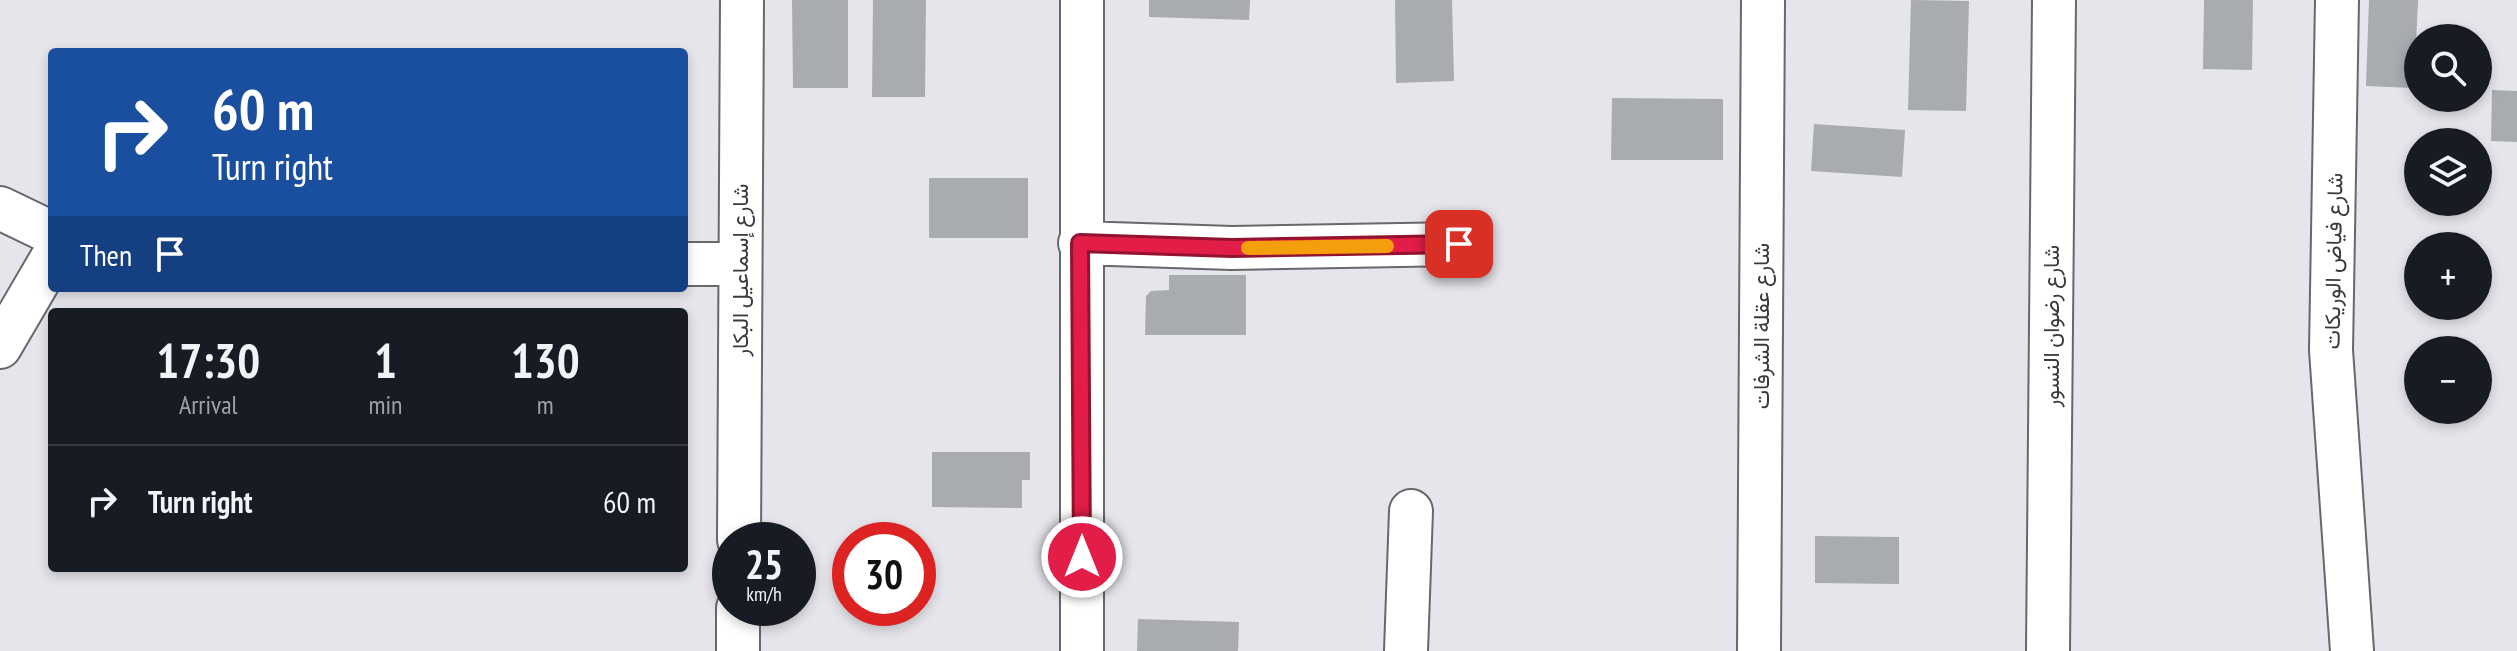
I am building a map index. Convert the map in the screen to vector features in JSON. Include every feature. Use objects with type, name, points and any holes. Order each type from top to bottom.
[{"type":"street","name":"شارع إسماعيل البكار","points":[[739,522],[742,0]]},
{"type":"street","points":[[1082,0],[1082,651]]},
{"type":"street","name":"شارع عقلة الشرفات","points":[[1759,651],[1763,0]]},
{"type":"street","name":"شارع رضوان النسور","points":[[2048,651],[2054,0]]},
{"type":"street","name":"شارع فياض الوريكات","points":[[2337,0],[2331,350],[2340,522],[2352,651]]},
{"type":"street","points":[[0,208],[48,231]]},
{"type":"street","points":[[1080,243],[1232,248],[1459,244]]},
{"type":"street","points":[[688,264],[740,264]]},
{"type":"street","points":[[0,347],[48,265]]},
{"type":"street","points":[[1406,651],[1411,511]]},
{"type":"street","points":[[738,626],[738,651]]},
{"type":"building","points":[[792,0],[848,0],[848,88],[793,88]]},
{"type":"building","points":[[873,0],[926,0],[925,97],[872,97]]},
{"type":"building","points":[[1149,0],[1250,0],[1249,20],[1149,17]]},
{"type":"building","points":[[1395,0],[1452,0],[1454,81],[1396,83]]},
{"type":"building","points":[[1911,0],[1969,1],[1966,111],[1908,110]]},
{"type":"building","points":[[2204,0],[2253,0],[2252,70],[2203,69]]},
{"type":"building","points":[[2369,0],[2418,0],[2417,24],[2404,24],[2404,88],[2366,86]]},
{"type":"building","points":[[2492,90],[2517,91],[2517,142],[2492,141]]},
{"type":"building","points":[[1612,98],[1723,99],[1723,160],[1611,160]]},
{"type":"building","points":[[1814,124],[1905,130],[1902,177],[1811,171]]},
{"type":"building","points":[[929,178],[1028,178],[1028,238],[929,238]]},
{"type":"building","points":[[1169,275],[1246,275],[1246,335],[1145,335],[1146,296],[1151,291],[1169,290]]},
{"type":"building","points":[[932,452],[1030,452],[1030,480],[1022,480],[1022,508],[932,507]]},
{"type":"building","points":[[1815,536],[1899,537],[1899,584],[1815,583]]},
{"type":"building","points":[[1138,619],[1239,622],[1238,651],[1137,651]]},
{"type":"slow traffic","points":[[1248,248],[1387,246]]},
{"type":"route","points":[[1082,557],[1080,243],[1232,248],[1459,244]]}]
